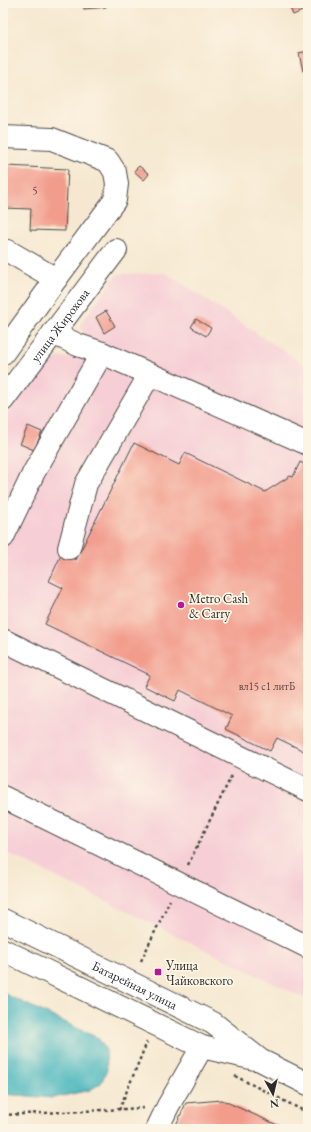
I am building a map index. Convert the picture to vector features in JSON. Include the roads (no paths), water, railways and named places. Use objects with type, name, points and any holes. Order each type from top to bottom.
[{"type":"main road","points":[[3,137],[52,139],[108,161],[115,172],[117,184],[115,200],[56,278],[3,353]]},
{"type":"main road","name":"улица Жирохова","points":[[3,400],[116,250]]},
{"type":"main road","points":[[3,251],[8,251],[56,278]]},
{"type":"main road","points":[[53,333],[78,346],[102,353],[308,444]]},
{"type":"main road","points":[[3,537],[34,472],[102,353]]},
{"type":"main road","points":[[69,548],[86,484],[150,374]]},
{"type":"main road","points":[[3,640],[308,790]]},
{"type":"main road","points":[[3,797],[308,947]]},
{"type":"main road","name":"Батарейная улица","points":[[3,920],[213,1023],[260,1060],[308,1084]]},
{"type":"main road","name":"Батарейная улица","points":[[3,950],[202,1047],[260,1060]]},
{"type":"main road","points":[[157,1129],[168,1106],[202,1047]]},
{"type":"water","points":[[3,993],[98,1038],[106,1050],[107,1070],[101,1083],[90,1090],[53,1098],[3,1094]]},
{"type":"place","name":"Metro Cash & Carry","points":[[181,605]]},
{"type":"place","name":"Улица Чайковского","points":[[158,972]]}]
